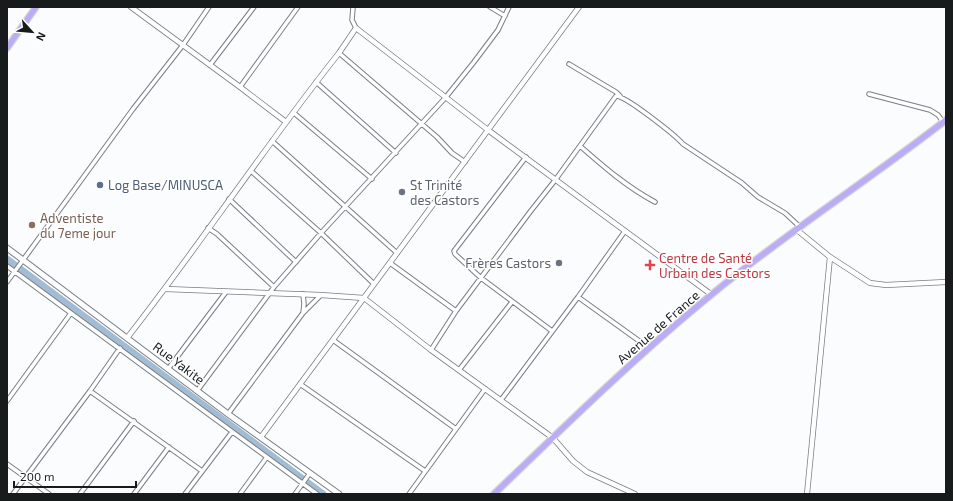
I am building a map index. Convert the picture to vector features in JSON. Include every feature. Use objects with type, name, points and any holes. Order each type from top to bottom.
[{"type":"main road","points":[[7,48],[36,7]]},
{"type":"main road","name":"Avenue de France","points":[[494,494],[649,348],[712,295],[798,228],[945,121]]},
{"type":"main road","name":"Rue Yakite","points":[[7,248],[228,414],[339,494]]},
{"type":"street","points":[[131,7],[286,122]]},
{"type":"street","points":[[7,282],[209,7]]},
{"type":"street","points":[[210,65],[254,7]]},
{"type":"street","points":[[240,87],[298,7]]},
{"type":"street","points":[[353,7],[352,20],[356,28],[488,130],[712,295]]},
{"type":"street","points":[[490,7],[505,16]]},
{"type":"street","points":[[197,391],[274,287],[321,233],[446,97],[487,46],[498,30],[509,7]]},
{"type":"street","points":[[261,437],[579,7]]},
{"type":"street","points":[[127,338],[166,289],[229,199],[339,53],[356,28]]},
{"type":"street","points":[[339,53],[452,153],[465,162]]},
{"type":"street","points":[[569,64],[616,92],[676,136],[683,144],[785,213],[798,228],[830,257],[870,283],[946,282]]},
{"type":"street","points":[[316,82],[396,153]]},
{"type":"street","points":[[869,94],[930,110],[945,121]]},
{"type":"street","points":[[431,350],[456,310],[556,179],[614,98],[616,96],[620,96]]},
{"type":"street","points":[[294,113],[372,179]]},
{"type":"street","points":[[272,141],[397,253]]},
{"type":"street","points":[[580,146],[638,193],[655,202]]},
{"type":"street","points":[[526,157],[454,251],[454,254],[481,278],[552,331]]},
{"type":"street","points":[[251,171],[321,233],[374,284]]},
{"type":"street","points":[[229,199],[296,262]]},
{"type":"street","points":[[208,228],[217,234],[274,287]]},
{"type":"street","points":[[500,400],[578,297],[625,231]]},
{"type":"street","points":[[807,494],[830,257]]},
{"type":"street","points":[[390,263],[456,310]]},
{"type":"street","points":[[7,266],[317,494]]},
{"type":"street","points":[[166,289],[303,294],[364,298],[431,350],[553,438],[573,461],[587,472],[635,494]]},
{"type":"street","points":[[168,369],[226,292]]},
{"type":"street","points":[[302,313],[304,304],[303,294]]},
{"type":"street","points":[[228,414],[302,313],[321,295]]},
{"type":"street","points":[[578,297],[649,348]]},
{"type":"street","points":[[459,370],[512,302]]},
{"type":"street","points":[[7,401],[71,313]]},
{"type":"street","points":[[333,340],[456,429]]},
{"type":"street","points":[[13,494],[90,391],[120,348]]},
{"type":"street","points":[[300,384],[426,471]]},
{"type":"street","points":[[409,494],[486,389]]},
{"type":"street","points":[[90,391],[202,471]]},
{"type":"street","points":[[80,494],[134,421]]},
{"type":"street","points":[[185,494],[232,432]]},
{"type":"street","points":[[134,494],[169,447]]},
{"type":"street","points":[[240,494],[267,457]]},
{"type":"street","points":[[7,464],[49,494]]},
{"type":"street","points":[[295,494],[310,473]]},
{"type":"waterway","points":[[7,259],[323,494]]},
{"type":"place","name":"Log Base/MINUSCA","points":[[100,185]]},
{"type":"place","name":"St Trinité des Castors","points":[[402,192]]},
{"type":"place","name":"Adventiste du 7eme jour","points":[[32,225]]},
{"type":"place","name":"Frères Castors","points":[[559,263]]},
{"type":"place","name":"Centre de Santé Urbain des Castors","points":[[650,265]]}]
